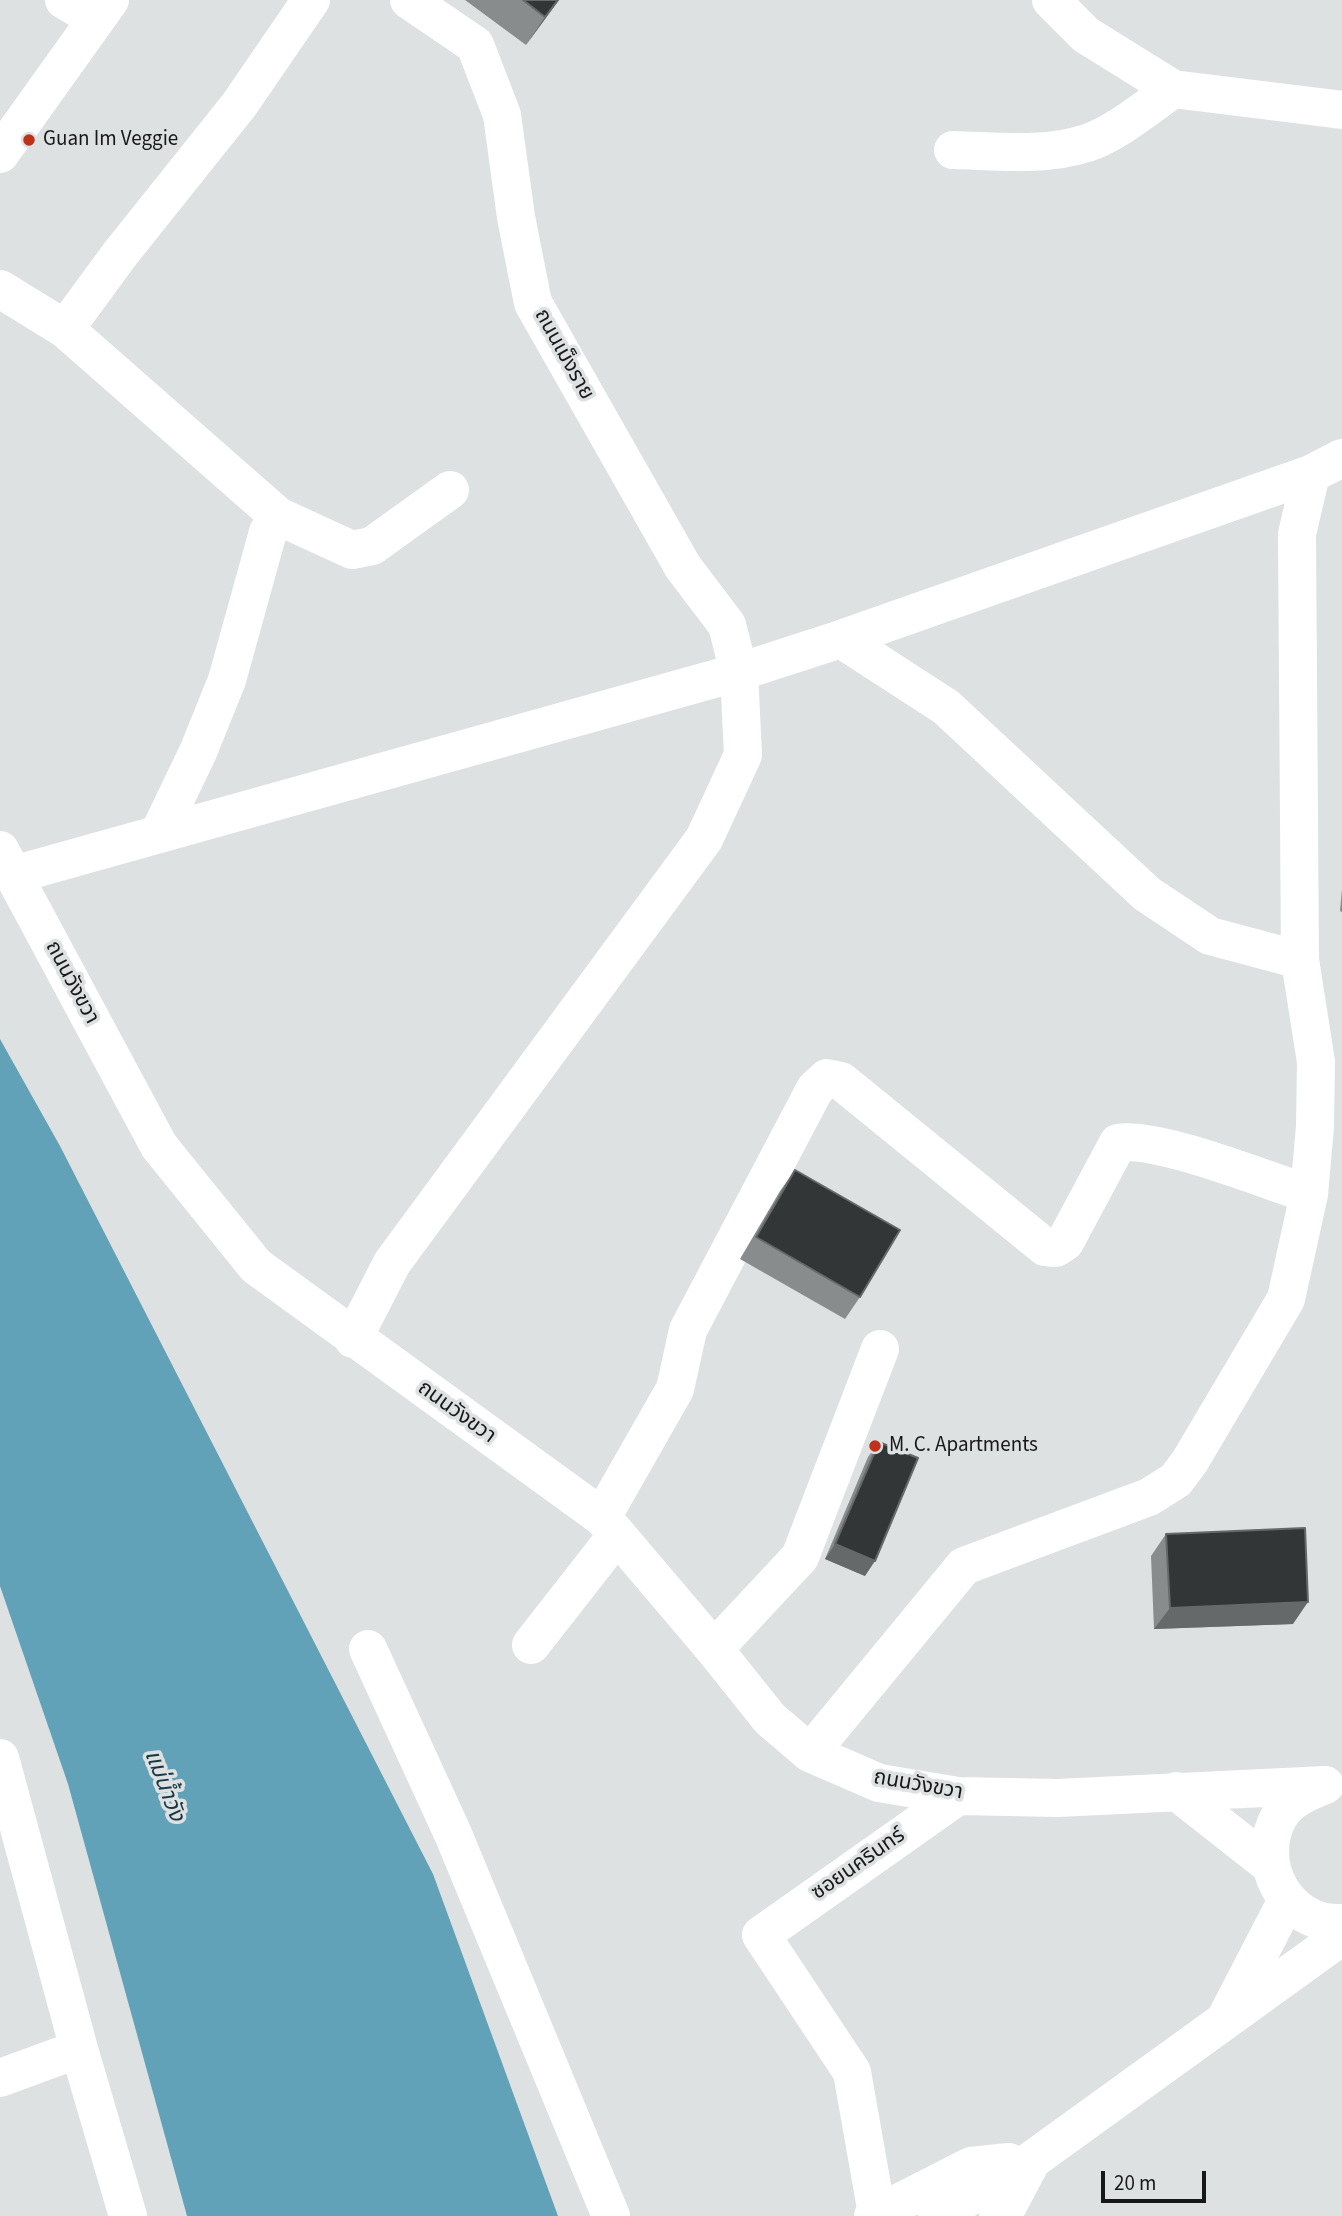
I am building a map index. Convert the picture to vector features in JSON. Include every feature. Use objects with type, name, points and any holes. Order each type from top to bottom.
[{"type":"street","points":[[65,329],[120,254],[239,105],[311,0]]},
{"type":"street","name":"ถนนเม็งราย","points":[[353,1339],[392,1263],[705,839],[743,755],[739,672],[727,625],[683,567],[533,303],[516,217],[502,115],[475,45],[409,0]]},
{"type":"street","points":[[1051,0],[1086,35],[1173,89],[1342,110]]},
{"type":"street","points":[[2,150],[90,6]]},
{"type":"street","points":[[953,150],[1049,151],[1088,143],[1128,121],[1173,89]]},
{"type":"street","points":[[0,289],[65,329],[278,516],[352,550],[372,547],[450,490]]},
{"type":"street","points":[[6,862],[159,833],[739,672],[841,639],[1326,466]]},
{"type":"street","points":[[810,1754],[964,1566],[1149,1497],[1176,1480],[1286,1299],[1308,1194],[1315,1127],[1329,1062],[1300,960],[1297,534],[1326,466]]},
{"type":"street","points":[[159,833],[198,752],[227,680],[268,532],[278,516]]},
{"type":"street","points":[[841,639],[946,707],[1147,894],[1210,936],[1300,960]]},
{"type":"street","name":"ถนนวังขวา","points":[[6,862],[159,1146],[256,1266],[609,1526],[770,1719],[810,1754],[879,1783],[958,1796],[1047,1797],[1176,1791]]},
{"type":"street","points":[[531,1645],[609,1526],[675,1389],[688,1330],[815,1089],[827,1078],[841,1081],[1045,1247],[1056,1248],[1065,1242],[1118,1143],[1130,1140],[1180,1151],[1308,1194]]},
{"type":"street","points":[[714,1649],[800,1557],[880,1349]]},
{"type":"street","points":[[368,1649],[453,1834],[611,2216]]},
{"type":"street","points":[[0,1758],[79,2049],[128,2216]]},
{"type":"street","points":[[1176,1791],[1333,1784]]},
{"type":"street","points":[[1333,1784],[1300,1795],[1281,1814],[1270,1838],[1270,1865],[1276,1884],[1287,1900],[1308,1916],[1342,1923]]},
{"type":"street","points":[[1176,1791],[1270,1865]]},
{"type":"street","name":"ซอยนครินทร์","points":[[875,2215],[852,2072],[761,1935],[958,1796]]},
{"type":"street","points":[[1224,2022],[1287,1900]]},
{"type":"street","points":[[937,2216],[1032,2160],[1342,1936]]},
{"type":"street","points":[[0,2078],[79,2049]]},
{"type":"street","points":[[875,2215],[971,2166],[1032,2160]]},
{"type":"street","points":[[1004,2215],[1032,2160]]},
{"type":"water","name":"แม่น้ำวัง","points":[[0,1039],[60,1146],[433,1874],[558,2216],[187,2216],[68,1784],[0,1586]]},
{"type":"building","points":[[523,0],[558,0],[545,17]]},
{"type":"building","points":[[795,1170],[900,1230],[860,1297],[756,1237]]},
{"type":"building","points":[[879,1442],[918,1458],[875,1561],[835,1544]]},
{"type":"building","points":[[1305,1528],[1308,1602],[1170,1608],[1166,1534]]},
{"type":"place","name":"Guan Im Veggie","points":[[29,140]]},
{"type":"place","name":"M. C. Apartments","points":[[875,1446]]}]
